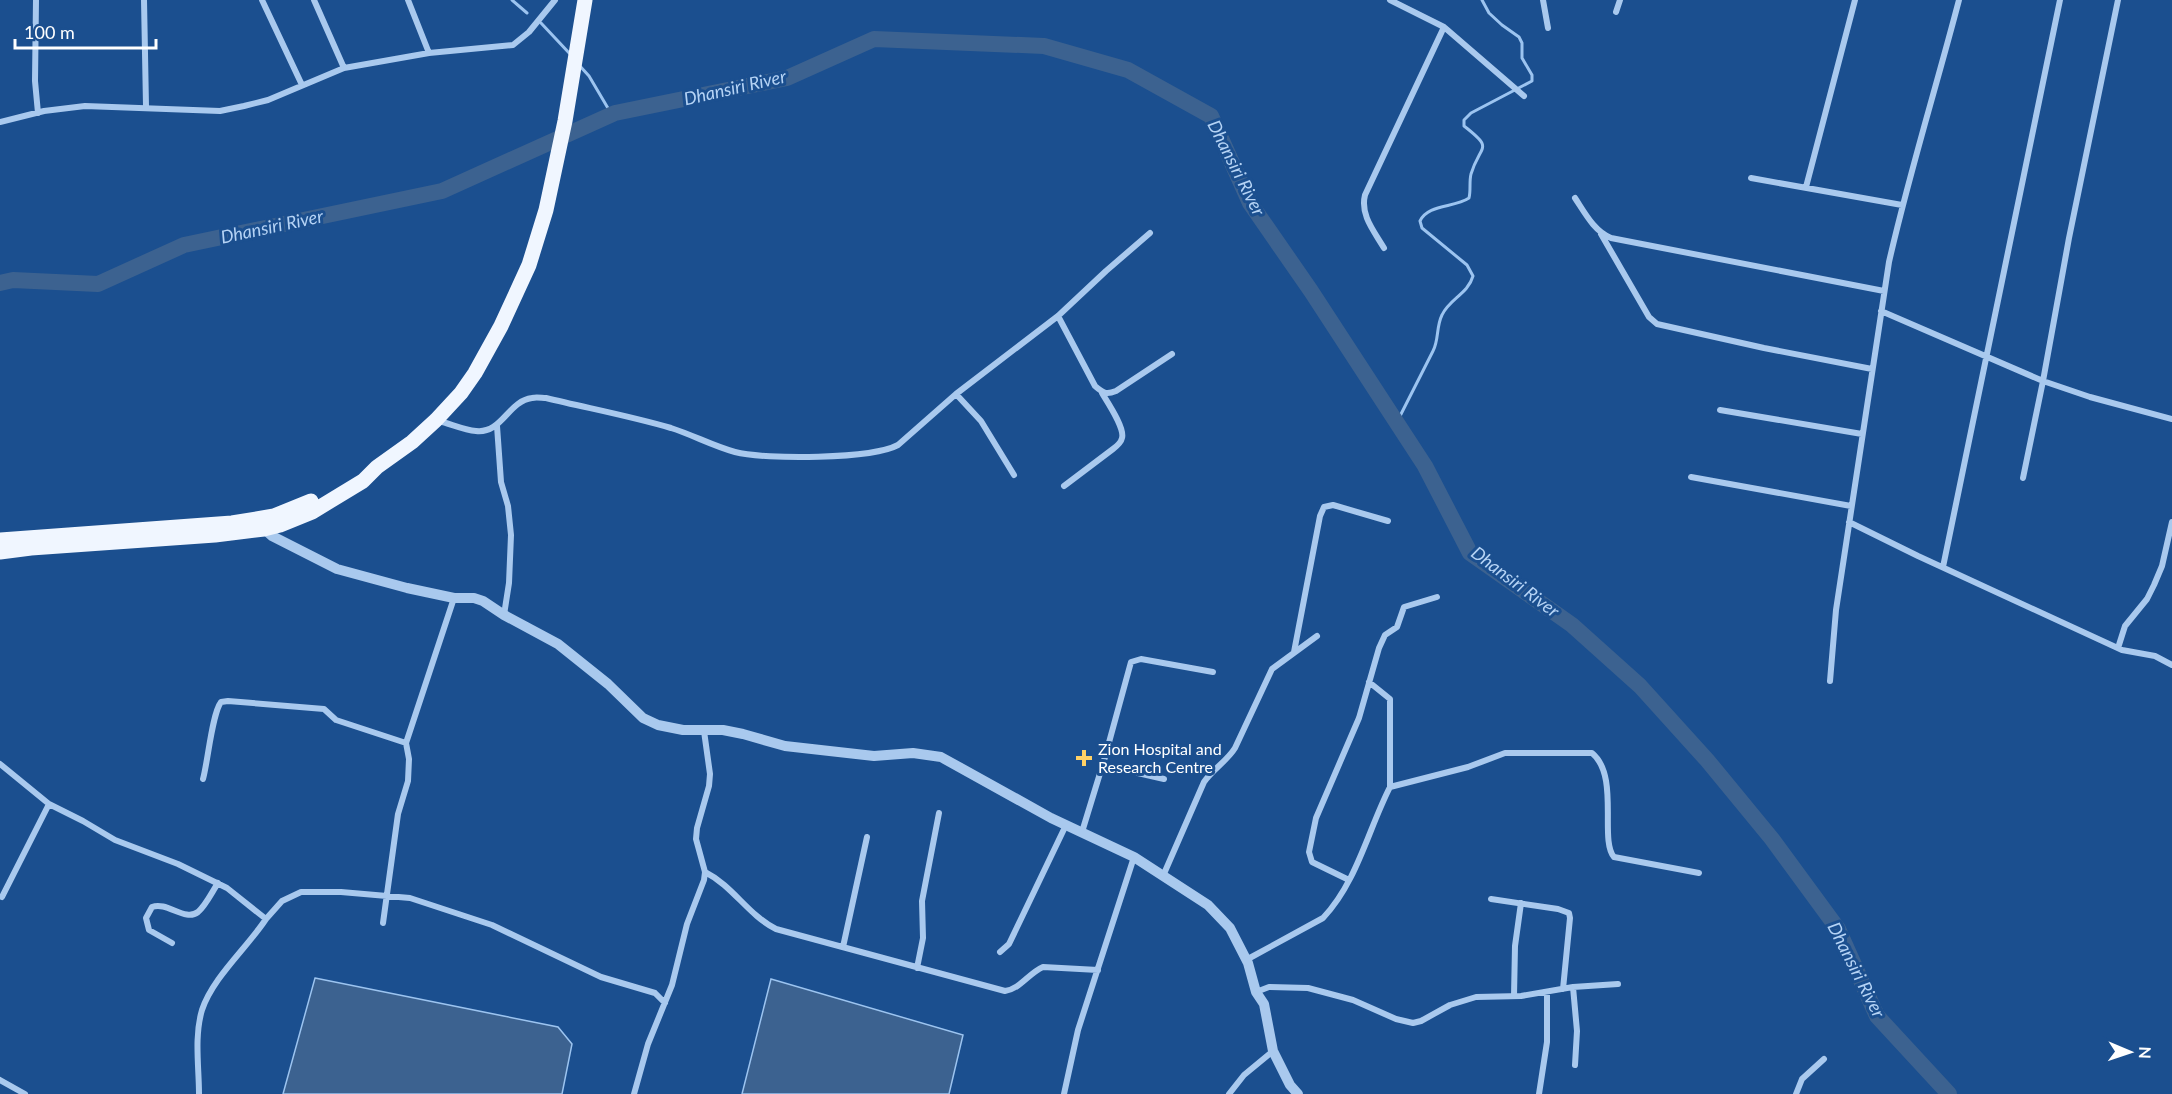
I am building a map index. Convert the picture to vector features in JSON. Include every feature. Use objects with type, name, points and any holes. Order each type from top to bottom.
[{"type":"main road","points":[[0,552],[215,535],[259,525],[274,516],[304,505],[361,473],[377,467],[412,442],[436,420],[461,393],[488,351],[529,265],[546,210],[565,121],[585,0]]},
{"type":"main road","points":[[0,540],[259,525]]},
{"type":"street","points":[[36,0],[35,81],[38,113]]},
{"type":"street","points":[[144,0],[146,106]]},
{"type":"street","points":[[262,0],[302,85]]},
{"type":"street","points":[[314,0],[344,68]]},
{"type":"street","points":[[408,0],[429,53]]},
{"type":"street","points":[[0,122],[38,113],[85,106],[146,106],[220,111],[268,100],[344,68],[429,53],[513,45],[530,32],[555,0]]},
{"type":"street","points":[[1390,0],[1444,27],[1524,96]]},
{"type":"street","points":[[1543,0],[1548,28]]},
{"type":"street","points":[[1616,12],[1620,0]]},
{"type":"street","points":[[1806,187],[1855,0]]},
{"type":"street","points":[[1830,681],[1832,645],[1851,506],[1884,291],[1902,205],[1959,0]]},
{"type":"street","points":[[1943,567],[2060,0]]},
{"type":"street","points":[[2023,478],[2118,0]]},
{"type":"street","points":[[1384,248],[1366,219],[1362,205],[1444,27]]},
{"type":"street","points":[[1751,178],[1902,205]]},
{"type":"street","points":[[1575,198],[1600,232],[1649,317],[1657,324],[1872,369]]},
{"type":"street","points":[[1600,232],[1624,241],[1884,291]]},
{"type":"street","points":[[436,420],[476,431],[488,431],[497,426],[518,404],[530,398],[546,398],[671,428],[737,453],[764,457],[855,454],[890,449],[898,445],[956,394],[1058,316],[1150,233]]},
{"type":"street","points":[[1881,311],[2043,381],[2090,397],[2172,419]]},
{"type":"street","points":[[1058,316],[1095,386],[1102,393],[1123,432],[1120,443],[1064,486]]},
{"type":"street","points":[[1102,393],[1109,394],[1116,391],[1172,354]]},
{"type":"street","points":[[956,394],[981,421],[1014,475]]},
{"type":"street","points":[[1720,410],[1862,434]]},
{"type":"street","points":[[497,426],[501,483],[508,506],[511,535],[504,615]]},
{"type":"street","points":[[1691,477],[1851,506]]},
{"type":"street","points":[[1294,652],[1320,516],[1324,507],[1333,505],[1388,521]]},
{"type":"street","points":[[1849,522],[2118,648],[2155,656],[2172,665]]},
{"type":"street","points":[[2118,648],[2125,626],[2154,585],[2162,566],[2172,522]]},
{"type":"street","points":[[259,525],[272,536],[337,568],[407,588],[454,598],[474,598],[483,601],[558,644],[608,684],[643,718],[658,725],[704,731],[723,730],[786,746],[874,756],[913,753],[941,757],[1065,825],[1134,857],[1208,905],[1230,928],[1246,960],[1256,992],[1264,1004],[1273,1051],[1290,1085],[1298,1094]]},
{"type":"street","points":[[1349,879],[1312,862],[1309,852],[1316,818],[1359,718],[1379,648],[1385,635],[1397,627],[1404,607],[1437,597]]},
{"type":"street","points":[[383,923],[398,814],[408,781],[409,759],[406,743],[454,598]]},
{"type":"street","points":[[1163,876],[1204,782],[1215,767],[1235,748],[1272,669],[1317,636]]},
{"type":"street","points":[[1082,832],[1131,662],[1141,658],[1214,672]]},
{"type":"street","points":[[1246,960],[1323,918],[1332,908],[1349,879],[1390,787],[1390,699],[1369,682]]},
{"type":"street","points":[[203,779],[218,706],[221,702],[324,709],[336,720],[406,743]]},
{"type":"street","points":[[634,1094],[648,1044],[675,974],[687,924],[699,896],[705,872],[696,838],[696,828],[709,786],[710,774],[704,731]]},
{"type":"street","points":[[1390,787],[1468,767],[1505,753],[1592,753],[1597,758],[1607,788],[1608,846],[1614,857],[1699,873]]},
{"type":"street","points":[[0,764],[49,804],[115,840],[178,864],[218,883],[266,919]]},
{"type":"street","points":[[1103,765],[1164,779]]},
{"type":"street","points":[[2,897],[49,804]]},
{"type":"street","points":[[917,968],[922,938],[922,901],[939,813]]},
{"type":"street","points":[[1000,952],[1009,944],[1065,825]]},
{"type":"street","points":[[843,947],[867,837]]},
{"type":"street","points":[[1064,1094],[1078,1030],[1134,857]]},
{"type":"street","points":[[705,872],[727,886],[761,922],[776,929],[1005,991],[1016,988],[1037,970],[1043,968],[1098,970]]},
{"type":"street","points":[[172,943],[149,930],[146,925],[152,907],[162,905],[182,913],[195,914],[200,911],[218,883]]},
{"type":"street","points":[[199,1094],[198,1035],[203,1009],[212,990],[282,901],[301,892],[386,895],[435,905],[514,934],[601,977],[655,993],[665,1003]]},
{"type":"street","points":[[1491,898],[1564,910],[1569,913],[1563,989]]},
{"type":"street","points":[[1514,996],[1515,946],[1521,903]]},
{"type":"street","points":[[1256,992],[1269,987],[1308,988],[1353,1000],[1396,1019],[1413,1023],[1462,1000],[1618,984]]},
{"type":"street","points":[[1573,987],[1577,1031],[1575,1065]]},
{"type":"street","points":[[1539,1094],[1547,1042],[1547,993]]},
{"type":"street","points":[[1229,1094],[1244,1075],[1273,1051]]},
{"type":"street","points":[[1796,1094],[1802,1079],[1824,1059]]},
{"type":"street","points":[[0,1080],[25,1094]]},
{"type":"water","points":[[315,978],[558,1027],[572,1044],[562,1094],[283,1094]]},
{"type":"water","points":[[771,979],[963,1035],[949,1094],[742,1094]]},
{"type":"waterway","points":[[512,0],[527,13]]},
{"type":"waterway","points":[[1397,422],[1435,347],[1439,324],[1445,309],[1467,287],[1473,276],[1467,265],[1422,228],[1420,221],[1435,209],[1469,198],[1471,174],[1482,144],[1464,126],[1464,120],[1471,113],[1532,81],[1532,75],[1522,58],[1522,43],[1519,37],[1489,13],[1482,0]]},
{"type":"waterway","points":[[541,23],[571,55]]},
{"type":"waterway","name":"Dhansiri River","points":[[0,283],[13,280],[98,284],[184,245],[442,191],[615,113],[787,78],[874,39],[1044,46],[1128,70],[1211,116],[1250,203],[1311,291],[1425,466],[1470,553],[1572,625],[1640,686],[1707,760],[1772,839],[1838,929],[1877,1016],[1949,1094]]},
{"type":"waterway","points":[[579,65],[589,76],[612,115]]},
{"type":"place","name":"Zion Hospital and Research Centre","points":[[1084,758]]}]
